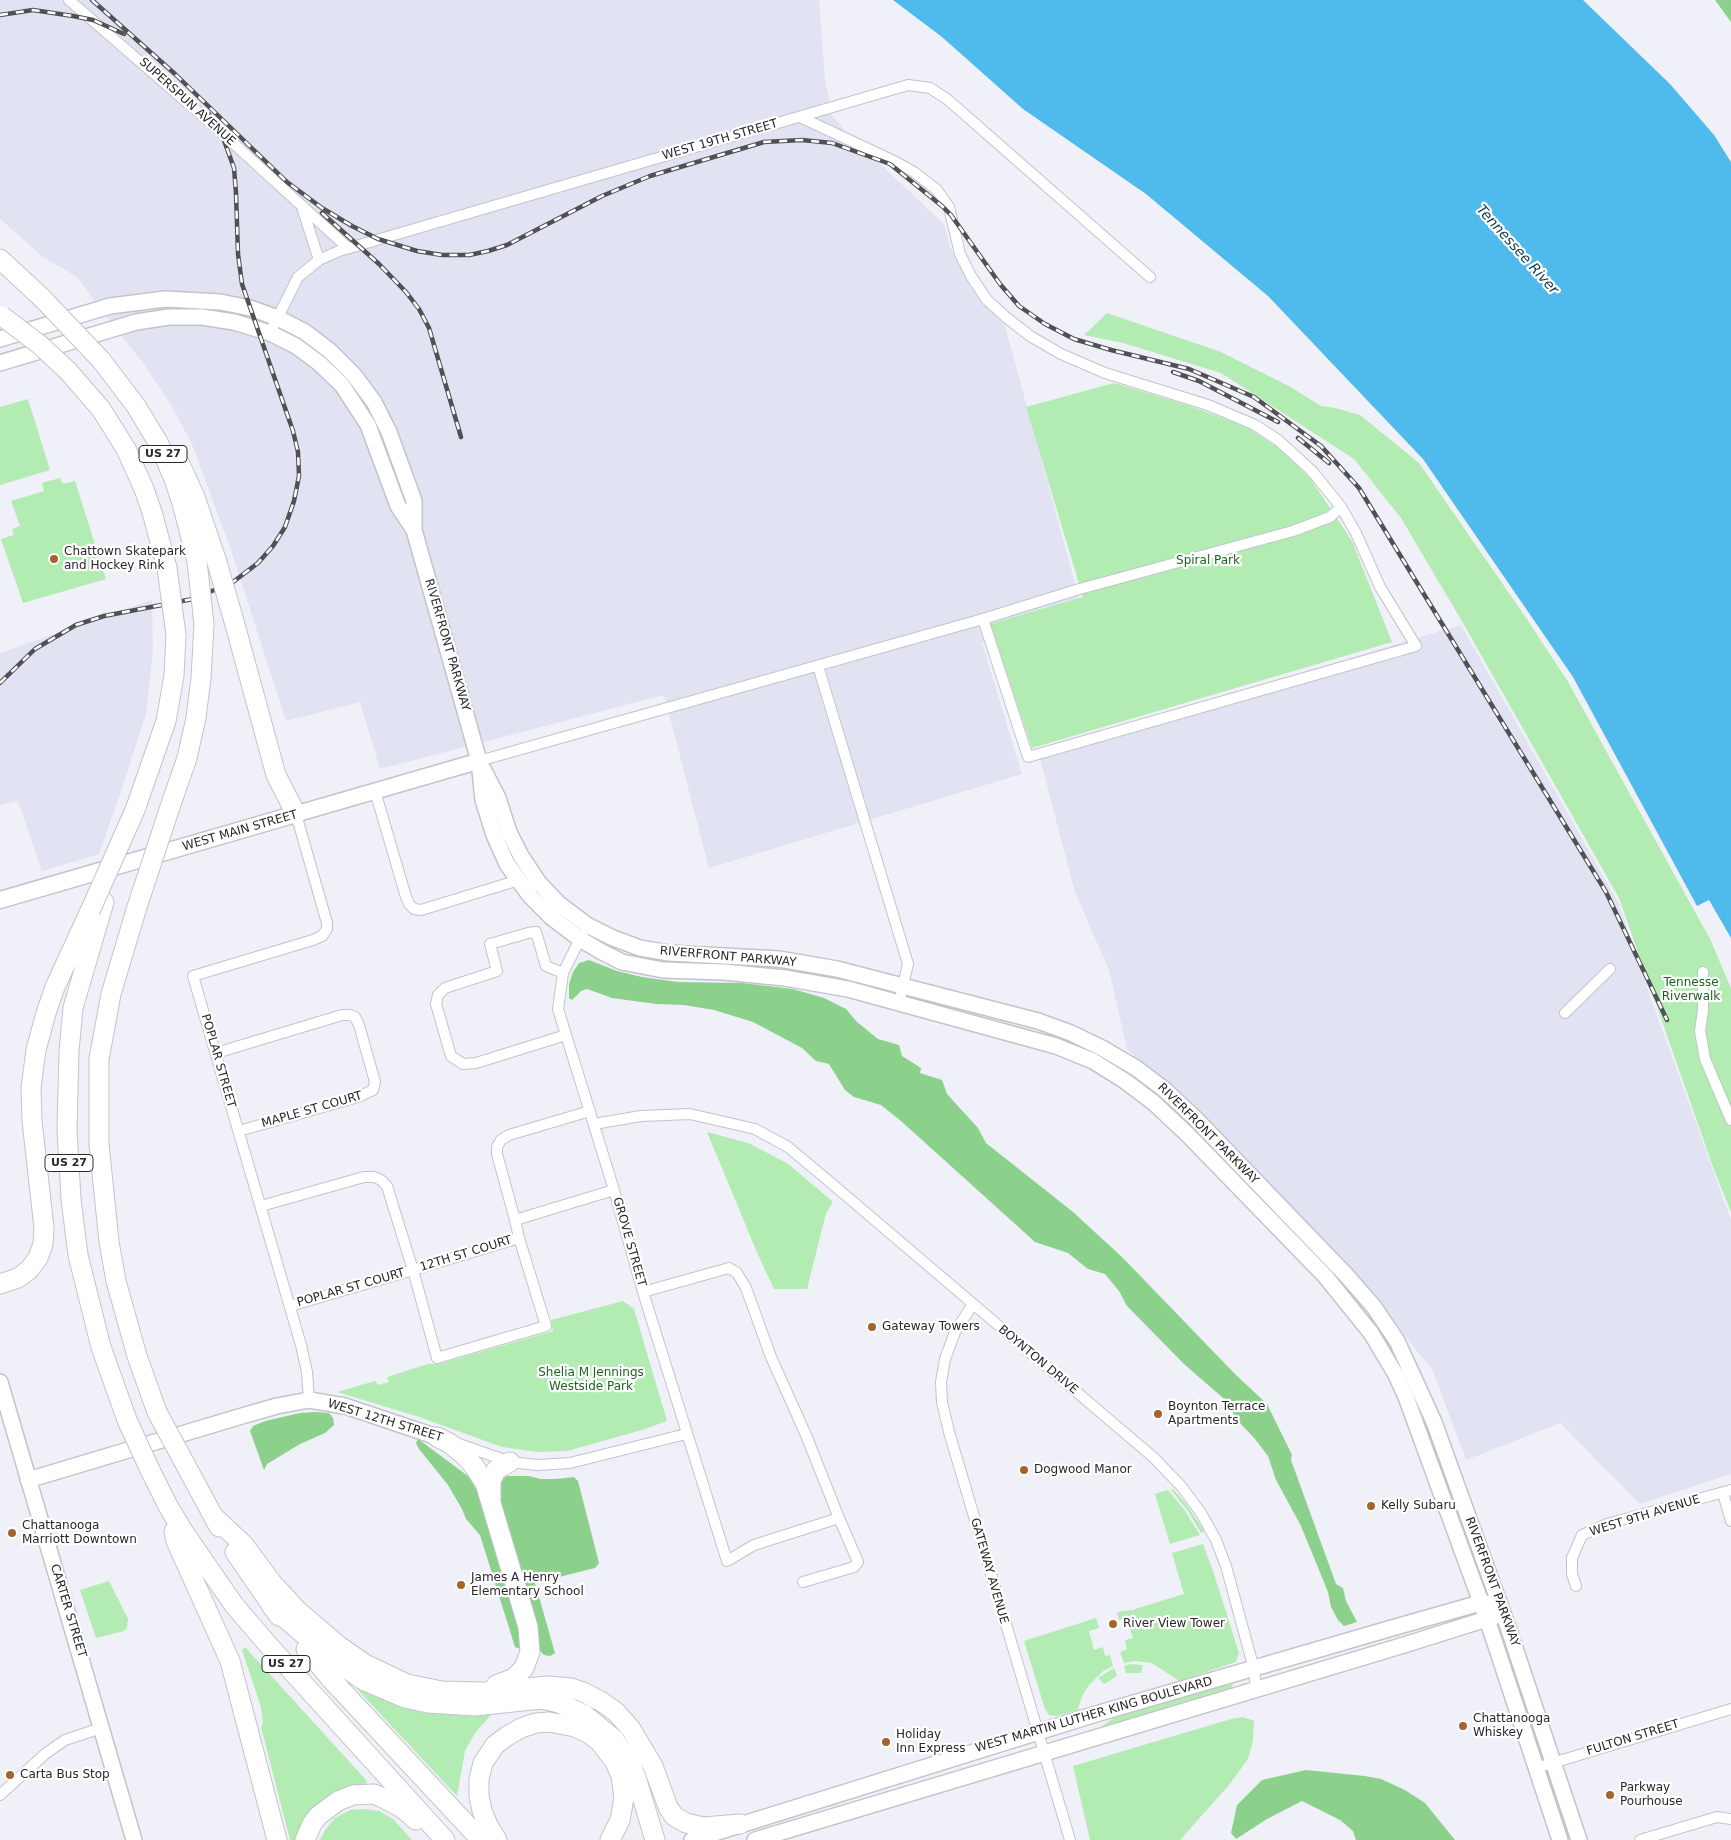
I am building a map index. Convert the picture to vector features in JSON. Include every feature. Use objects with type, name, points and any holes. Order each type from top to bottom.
[{"type":"highway","name":"US 27","points":[[0,259],[42,298],[101,360],[150,428],[166,459],[182,504],[197,561],[204,624],[202,678],[196,718],[187,758],[137,907],[111,994],[99,1059],[99,1144],[109,1242],[116,1281],[137,1356],[158,1412],[212,1516],[245,1569],[272,1607],[330,1678],[481,1840]]},
{"type":"highway","name":"US 27","points":[[1,315],[40,345],[68,371],[101,409],[126,449],[152,512],[167,568],[176,635],[174,676],[166,721],[135,810],[97,907],[74,1008],[69,1051],[67,1130],[71,1199],[78,1255],[101,1347],[127,1420],[150,1470],[168,1506],[198,1554],[250,1624],[445,1840]]},
{"type":"highway","points":[[122,387],[155,423],[178,460],[195,497],[216,558],[276,775],[296,814]]},
{"type":"highway","points":[[0,1284],[18,1278],[29,1270],[38,1258],[43,1244],[44,1228],[32,1121],[32,1088],[36,1050],[55,987],[97,907]]},
{"type":"highway","points":[[437,1437],[458,1450],[469,1461],[485,1484],[528,1627],[530,1652],[524,1668],[519,1674],[507,1681],[490,1686],[442,1691]]},
{"type":"highway","points":[[491,1501],[491,1481],[496,1470],[510,1462]]},
{"type":"highway","points":[[168,1506],[176,1541],[230,1660],[277,1840]]},
{"type":"highway","points":[[212,1516],[244,1545],[272,1583],[297,1610],[339,1646],[365,1664],[397,1680],[442,1691],[483,1692],[548,1686],[571,1688],[583,1692],[609,1707],[631,1729],[653,1766],[668,1807],[674,1816],[686,1823],[703,1827],[740,1824]]},
{"type":"highway","points":[[272,1607],[345,1668],[364,1680],[406,1698],[428,1703],[475,1706],[541,1699],[559,1703],[585,1715],[608,1733],[623,1751],[636,1776],[655,1840]]},
{"type":"highway","points":[[497,1840],[482,1811],[479,1796],[479,1779],[483,1763],[495,1745],[507,1736],[521,1728],[536,1723],[549,1722],[576,1727],[588,1732],[599,1741],[615,1762],[621,1776],[624,1798],[620,1820],[610,1840]]},
{"type":"highway","points":[[305,1840],[312,1824],[326,1809],[338,1801],[353,1795],[362,1794],[374,1794],[391,1801],[440,1840]]},
{"type":"main road","name":"RIVERFRONT PARKWAY","points":[[0,339],[128,302],[183,298],[238,305],[278,318],[305,332],[330,351],[354,375],[374,402],[389,432],[414,501],[414,530],[479,761],[483,800],[494,835],[507,864],[530,896],[551,918],[580,939],[622,962],[655,968],[785,978],[848,989],[1056,1046],[1093,1061],[1125,1081],[1154,1103],[1188,1135],[1325,1276],[1371,1333],[1392,1367],[1406,1396],[1482,1603],[1560,1840]]},
{"type":"main road","name":"RIVERFRONT PARKWAY","points":[[0,363],[144,320],[186,316],[234,322],[270,333],[296,346],[319,363],[342,385],[352,398],[368,425],[398,506],[414,530]]},
{"type":"main road","name":"RIVERFRONT PARKWAY","points":[[479,761],[498,798],[509,832],[521,856],[539,883],[559,904],[587,925],[613,938],[640,948],[669,953],[779,959],[837,969],[1054,1027],[1102,1048],[1136,1068],[1165,1090],[1195,1118],[1347,1276],[1374,1307],[1397,1341],[1434,1422],[1501,1608],[1579,1840]]},
{"type":"main road","name":"WEST MAIN STREET","points":[[0,900],[479,761]]},
{"type":"main road","name":"CARTER STREET","points":[[0,1382],[134,1840]]},
{"type":"main road","name":"WEST 12TH STREET","points":[[28,1480],[277,1406],[309,1400],[345,1406],[437,1437]]},
{"type":"main road","name":"WEST MARTIN LUTHER KING BOULEVARD","points":[[692,1840],[1036,1732],[1482,1603],[1501,1608]]},
{"type":"main road","name":"WEST MARTIN LUTHER KING BOULEVARD","points":[[756,1840],[1487,1619],[1501,1608]]},
{"type":"street","name":"SUPERSPUN AVENUE","points":[[69,0],[141,60],[348,248]]},
{"type":"street","name":"WEST 19TH STREET","points":[[270,333],[298,277],[319,260],[348,248],[908,85],[930,88],[948,99],[1150,277]]},
{"type":"street","points":[[800,117],[896,162],[914,172],[937,190],[949,207],[960,254],[971,276],[987,300],[1030,336],[1061,354],[1105,373],[1208,405],[1255,425],[1278,440],[1312,470],[1341,507],[1356,533],[1380,587],[1416,646],[1028,757],[983,619]]},
{"type":"street","points":[[302,206],[319,260]]},
{"type":"street","points":[[479,761],[983,619],[1076,590],[1293,531],[1330,517],[1341,507]]},
{"type":"street","points":[[818,666],[908,964],[899,1003]]},
{"type":"street","points":[[375,791],[406,897],[414,909],[421,910],[519,880]]},
{"type":"street","name":"POPLAR STREET","points":[[296,814],[327,923],[327,929],[322,936],[313,940],[193,976],[290,1306],[307,1372],[309,1400]]},
{"type":"street","name":"GROVE STREET","points":[[587,925],[563,973],[558,1009],[686,1434],[727,1561],[754,1545],[839,1518]]},
{"type":"street","points":[[563,973],[546,966],[536,932],[490,944],[497,971],[445,988],[438,995],[436,1004],[452,1056],[463,1064],[476,1063],[566,1035]]},
{"type":"street","points":[[1566,1013],[1610,969]]},
{"type":"street","points":[[1703,972],[1703,1010],[1700,1031],[1705,1059],[1731,1120]]},
{"type":"street","name":"MAPLE ST COURT","points":[[216,1052],[342,1015],[356,1017],[375,1082],[373,1090],[358,1098],[238,1131]]},
{"type":"street","points":[[519,1238],[497,1154],[497,1147],[509,1135],[590,1111]]},
{"type":"street","name":"BOYNTON DRIVE","points":[[594,1124],[641,1116],[690,1114],[755,1129],[788,1148],[1152,1457],[1181,1486],[1201,1513],[1216,1540],[1226,1566],[1254,1669],[1256,1689]]},
{"type":"street","points":[[261,1206],[364,1178],[374,1177],[382,1180],[390,1196],[412,1270]]},
{"type":"street","points":[[515,1220],[614,1190]]},
{"type":"street","name":"12TH ST COURT","points":[[519,1238],[546,1326],[437,1358],[412,1270],[519,1238]]},
{"type":"street","points":[[643,1292],[729,1268],[737,1273],[746,1288],[771,1357],[806,1435],[858,1562],[854,1567],[803,1582]]},
{"type":"street","name":"POPLAR ST COURT","points":[[290,1306],[412,1270]]},
{"type":"street","name":"GATEWAY AVENUE","points":[[972,1304],[955,1332],[945,1359],[941,1382],[942,1402],[948,1429],[1036,1732],[1070,1840]]},
{"type":"street","points":[[1392,1367],[1407,1361]]},
{"type":"street","name":"WEST 12TH STREET","points":[[437,1437],[510,1462],[537,1465],[570,1463],[686,1434]]},
{"type":"street","points":[[1727,1491],[1731,1521]]},
{"type":"street","name":"WEST 9TH AVENUE","points":[[1576,1586],[1572,1574],[1572,1558],[1582,1535],[1607,1524],[1727,1491]]},
{"type":"street","name":"FULTON STREET","points":[[1536,1768],[1731,1709]]},
{"type":"street","points":[[0,1795],[45,1754],[65,1740],[100,1728]]},
{"type":"street","points":[[1640,1840],[1657,1838],[1717,1817],[1731,1819]]},
{"type":"shaded area","points":[[0,0],[819,0],[825,79],[832,115],[846,132],[944,224],[950,247],[970,286],[1005,326],[1080,602],[1014,634],[982,643],[1022,774],[709,868],[664,695],[380,769],[360,702],[286,721],[231,550],[192,444],[171,405],[146,367],[77,277],[43,257],[0,219]]},
{"type":"shaded area","points":[[152,600],[153,650],[146,714],[99,854],[42,871],[18,801],[0,805],[0,653]]},
{"type":"shaded area","points":[[1461,625],[1619,904],[1731,1220],[1731,1474],[1640,1504],[1560,1423],[1466,1460],[1433,1371],[1407,1338],[1215,1129],[1127,1049],[1109,970],[1075,892],[1038,751]]},
{"type":"green space","points":[[1715,0],[1731,0],[1731,22]]},
{"type":"green space","name":"Tennesse Riverwalk","points":[[1107,313],[1221,352],[1289,386],[1321,406],[1360,415],[1419,463],[1567,680],[1710,939],[1731,988],[1731,1212],[1713,1167],[1619,898],[1463,623],[1401,518],[1354,459],[1221,373],[1123,343],[1084,335]]},
{"type":"green space","name":"Spiral Park","points":[[1114,383],[1190,406],[1245,426],[1280,449],[1310,478],[1352,541],[1392,642],[1032,748],[990,624],[1083,597],[1026,407]]},
{"type":"green space","points":[[28,399],[50,470],[0,485],[0,407]]},
{"type":"green space","name":"Chattown Skatepark and Hockey Rink","points":[[60,478],[63,484],[75,481],[106,579],[23,603],[1,539],[14,535],[12,529],[20,526],[11,501],[44,491],[42,483]]},
{"type":"green space","points":[[589,960],[617,971],[642,977],[678,982],[742,983],[793,989],[824,998],[846,1009],[857,1022],[878,1039],[899,1045],[902,1056],[921,1068],[920,1073],[942,1080],[947,1094],[978,1128],[986,1143],[1073,1212],[1122,1257],[1235,1374],[1267,1404],[1292,1455],[1291,1460],[1336,1584],[1343,1588],[1346,1601],[1357,1622],[1344,1626],[1338,1620],[1331,1607],[1328,1592],[1301,1526],[1276,1480],[1268,1456],[1239,1422],[1223,1398],[1184,1364],[1127,1306],[1119,1291],[1105,1274],[1088,1269],[1068,1253],[1035,1242],[881,1105],[854,1097],[845,1090],[829,1064],[816,1061],[802,1048],[753,1022],[714,1010],[612,998],[587,989],[581,991],[572,1000],[569,998],[569,984],[573,972],[579,963]]},
{"type":"green space","points":[[707,1132],[748,1143],[787,1163],[833,1202],[826,1213],[807,1289],[774,1289]]},
{"type":"green space","name":"Shelia M Jennings Westside Park","points":[[623,1301],[634,1309],[667,1421],[642,1430],[567,1451],[537,1452],[502,1447],[419,1417],[337,1392],[375,1381],[378,1385],[389,1382],[387,1377],[428,1364],[439,1364],[553,1331],[551,1320]]},
{"type":"green space","points":[[300,1413],[329,1413],[333,1418],[334,1425],[325,1433],[300,1444],[267,1464],[264,1470],[250,1431],[253,1426],[265,1421]]},
{"type":"green space","points":[[418,1439],[468,1476],[491,1513],[523,1624],[523,1650],[515,1647],[480,1535],[466,1519],[448,1485],[419,1449],[416,1443]]},
{"type":"green space","points":[[507,1476],[529,1476],[541,1479],[574,1477],[578,1481],[599,1563],[595,1568],[535,1583],[555,1653],[550,1656],[544,1655],[540,1651],[499,1495],[501,1480]]},
{"type":"green space","points":[[1173,1489],[1186,1504],[1204,1531],[1201,1533],[1188,1511],[1171,1490]]},
{"type":"green space","points":[[1168,1490],[1183,1508],[1200,1535],[1170,1544],[1155,1494]]},
{"type":"green space","points":[[1203,1544],[1239,1653],[1236,1662],[1179,1681],[1152,1663],[1135,1661],[1124,1663],[1120,1652],[1127,1649],[1125,1640],[1133,1638],[1126,1618],[1119,1620],[1117,1612],[1132,1610],[1184,1594],[1172,1553]]},
{"type":"green space","points":[[109,1581],[128,1619],[127,1628],[124,1631],[96,1638],[80,1590]]},
{"type":"green space","points":[[1096,1618],[1099,1628],[1089,1631],[1094,1650],[1103,1647],[1105,1656],[1110,1655],[1113,1666],[1103,1671],[1089,1685],[1082,1696],[1078,1710],[1057,1716],[1049,1715],[1045,1709],[1024,1641]]},
{"type":"green space","points":[[245,1647],[367,1781],[365,1786],[300,1840],[290,1840],[261,1727],[263,1724],[261,1707],[242,1650]]},
{"type":"green space","points":[[1130,1664],[1143,1665],[1141,1673],[1126,1673],[1124,1666]]},
{"type":"green space","points":[[1114,1668],[1117,1676],[1104,1684],[1098,1678]]},
{"type":"green space","points":[[1231,1682],[1233,1685],[1231,1688],[1208,1695],[1183,1706],[1098,1729],[1113,1718],[1133,1710]]},
{"type":"green space","points":[[359,1684],[505,1706],[490,1716],[475,1733],[465,1751],[457,1796],[356,1688]]},
{"type":"green space","points":[[1243,1717],[1254,1721],[1253,1741],[1248,1759],[1229,1785],[1180,1840],[1090,1840],[1073,1766]]},
{"type":"green space","points":[[1306,1770],[1381,1779],[1405,1790],[1425,1803],[1455,1840],[1356,1840],[1353,1831],[1340,1820],[1302,1801],[1267,1819],[1236,1839],[1231,1833],[1237,1805],[1262,1780]]},
{"type":"green space","points":[[350,1810],[379,1811],[393,1819],[412,1840],[320,1840],[325,1830],[335,1818]]},
{"type":"water","name":"Tennessee River","points":[[893,0],[1583,0],[1670,84],[1714,135],[1731,162],[1731,938],[1709,900],[1697,906],[1573,677],[1423,459],[1268,296],[1146,194],[1023,109],[942,37]]},
{"type":"railway","points":[[92,0],[175,74],[287,182],[322,208],[378,239],[417,251],[442,255],[469,255],[488,251],[507,245],[602,196],[650,176],[764,142],[802,140],[832,143],[890,164],[942,206],[951,215],[1000,284],[1019,306],[1045,324],[1074,339],[1189,369],[1254,397],[1321,446],[1359,488],[1606,892],[1667,1020]]},
{"type":"railway","points":[[0,15],[33,10],[73,16],[93,20],[124,34]]},
{"type":"railway","points":[[0,683],[35,649],[76,625],[104,616],[193,599],[233,582],[258,563],[273,546],[285,527],[294,501],[299,476],[298,452],[293,431],[242,284],[238,254],[234,168],[221,132],[209,114]]},
{"type":"railway","points":[[322,213],[379,264],[406,292],[419,309],[429,328],[461,437]]},
{"type":"railway","points":[[1173,372],[1199,381],[1278,422]]},
{"type":"railway","points":[[1298,438],[1329,463]]},
{"type":"place","name":"Chattown Skatepark and Hockey Rink","points":[[54,559]]},
{"type":"place","name":"Gateway Towers","points":[[872,1327]]},
{"type":"place","name":"Boynton Terrace Apartments","points":[[1158,1414]]},
{"type":"place","name":"Dogwood Manor","points":[[1024,1470]]},
{"type":"place","name":"Kelly Subaru","points":[[1371,1506]]},
{"type":"place","name":"Chattanooga Marriott Downtown","points":[[12,1533]]},
{"type":"place","name":"James A Henry Elementary School","points":[[461,1585]]},
{"type":"place","name":"River View Tower","points":[[1113,1624]]},
{"type":"place","name":"Chattanooga Whiskey","points":[[1463,1726]]},
{"type":"place","name":"Holiday Inn Express","points":[[886,1742]]},
{"type":"place","name":"Carta Bus Stop","points":[[10,1775]]},
{"type":"place","name":"Parkway Pourhouse","points":[[1610,1795]]}]
